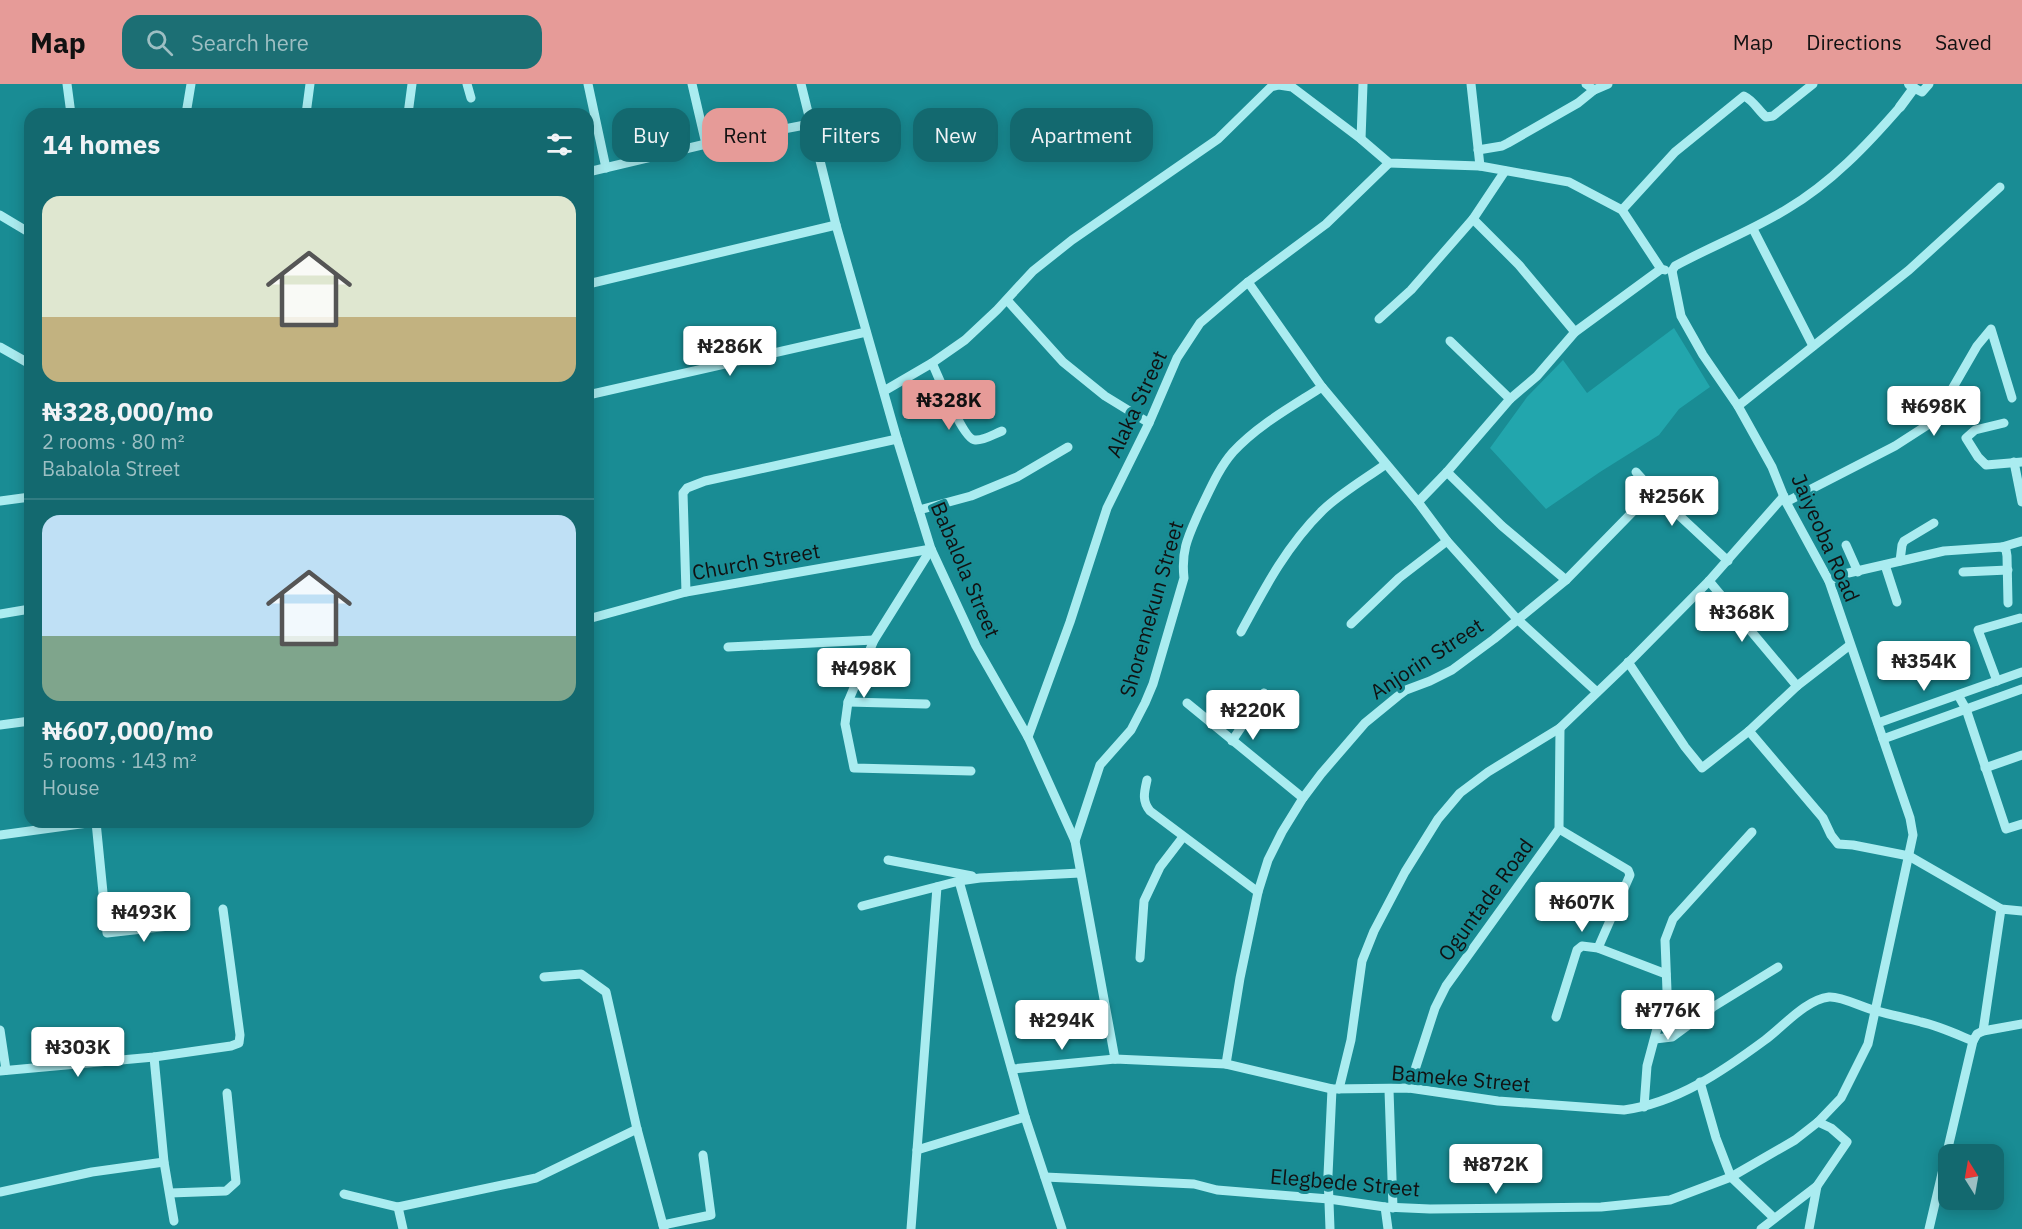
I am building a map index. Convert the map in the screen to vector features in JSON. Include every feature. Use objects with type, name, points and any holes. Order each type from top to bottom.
[{"type":"street","points":[[67,84],[70,108]]},
{"type":"street","points":[[187,108],[191,84]]},
{"type":"street","points":[[307,108],[310,84]]},
{"type":"street","points":[[409,108],[412,84]]},
{"type":"street","points":[[467,84],[471,98]]},
{"type":"street","points":[[588,84],[593,108]]},
{"type":"street","points":[[692,84],[702,127]]},
{"type":"street","name":"Babalola Street","points":[[801,84],[806,108]]},
{"type":"street","points":[[1361,139],[1363,84]]},
{"type":"street","points":[[1471,84],[1480,166]]},
{"type":"street","points":[[1478,150],[1502,146],[1578,103],[1590,87],[1608,84]]},
{"type":"street","points":[[1622,210],[1675,152],[1744,96],[1750,99],[1757,110],[1766,117],[1773,116],[1813,84]]},
{"type":"street","points":[[884,391],[932,363],[965,340],[1007,300],[1033,271],[1072,240],[1218,140],[1271,87],[1279,85],[1292,87],[1389,163],[1480,166],[1569,182],[1622,210],[1661,269],[1672,271],[1676,266],[1698,254],[1753,229],[1789,208],[1869,143],[1900,107],[1912,86],[1922,92],[1929,84]]},
{"type":"street","points":[[594,112],[606,168]]},
{"type":"street","points":[[594,171],[702,145]]},
{"type":"street","name":"Babalola Street","points":[[820,162],[866,332],[918,510],[932,549],[976,646],[1028,737],[1075,841],[1115,1059]]},
{"type":"street","name":"Alaka Street","points":[[1028,737],[1070,621],[1107,508],[1149,423],[1177,358],[1200,323],[1248,282],[1326,224],[1389,163]]},
{"type":"street","points":[[1379,319],[1411,290],[1473,219],[1505,171]]},
{"type":"street","points":[[1738,406],[1909,270],[2000,187]]},
{"type":"street","points":[[0,215],[24,229]]},
{"type":"street","points":[[1473,219],[1519,265],[1575,332]]},
{"type":"street","points":[[594,283],[836,225]]},
{"type":"street","points":[[1753,229],[1814,346]]},
{"type":"street","points":[[1418,502],[1510,399],[1537,376],[1575,332],[1661,269]]},
{"type":"street","name":"Jaiyeoba Road","points":[[1672,271],[1681,315],[1702,355],[1738,406],[1772,467],[1785,499],[1829,581],[1910,818],[1913,835],[1876,1011]]},
{"type":"street","points":[[1248,282],[1322,387],[1418,502],[1447,541],[1517,619],[1598,692]]},
{"type":"street","points":[[1007,300],[1063,362],[1105,396],[1149,423]]},
{"type":"street","points":[[1330,1229],[1329,1199],[1336,1089],[1351,1040],[1362,961],[1374,931],[1405,872],[1438,819],[1460,793],[1488,772],[1560,728],[1709,581],[1785,499],[1895,446],[1926,426],[1944,403],[1977,346],[1991,329],[2012,398]]},
{"type":"street","points":[[594,394],[866,332]]},
{"type":"street","points":[[1450,341],[1510,399]]},
{"type":"street","points":[[0,347],[24,361]]},
{"type":"street","points":[[932,363],[970,439],[976,441],[1002,431]]},
{"type":"street","name":"Shoremekun Street","points":[[1075,841],[1100,765],[1131,730],[1153,684],[1184,578],[1182,560],[1185,543],[1214,480],[1233,453],[1266,423],[1322,387]]},
{"type":"street","points":[[2004,423],[1975,430],[1966,438],[1986,465],[2018,462],[2022,502]]},
{"type":"street","points":[[686,592],[683,494],[687,488],[705,481],[897,438]]},
{"type":"street","points":[[918,510],[971,496],[1017,477],[1068,447]]},
{"type":"street","points":[[1241,632],[1298,536],[1325,508],[1386,464]]},
{"type":"street","points":[[1447,472],[1502,526],[1566,580]]},
{"type":"street","points":[[1636,472],[1653,491],[1728,561]]},
{"type":"street","name":"Anjorin Street","points":[[1226,1064],[1240,978],[1258,892],[1268,860],[1303,798],[1365,723],[1406,690],[1452,670],[1494,639],[1566,580],[1653,491]]},
{"type":"street","points":[[0,501],[24,498]]},
{"type":"street","points":[[1900,561],[1904,541],[1934,523]]},
{"type":"street","points":[[1351,624],[1399,578],[1447,541]]},
{"type":"street","points":[[1829,581],[1844,574],[1953,550],[2002,547],[2022,541]]},
{"type":"street","points":[[1846,545],[1858,572]]},
{"type":"street","points":[[2002,547],[2006,550],[2008,603]]},
{"type":"street","points":[[932,549],[874,640],[848,702],[844,724],[854,768],[971,771]]},
{"type":"street","name":"Church Street","points":[[594,615],[686,592],[932,549]]},
{"type":"street","points":[[1885,565],[1897,602]]},
{"type":"street","points":[[1963,572],[2008,570]]},
{"type":"street","points":[[1709,581],[1797,686]]},
{"type":"street","points":[[0,614],[24,610]]},
{"type":"street","points":[[1997,681],[1978,630],[2020,618]]},
{"type":"street","points":[[728,646],[874,640]]},
{"type":"street","points":[[1628,662],[1685,747],[1702,768],[1749,731],[1797,686],[1850,645]]},
{"type":"street","points":[[1878,723],[2022,672]]},
{"type":"street","points":[[1883,739],[2022,689]]},
{"type":"street","points":[[1232,741],[1264,693]]},
{"type":"street","points":[[1958,695],[1966,710],[2006,830],[2022,824]]},
{"type":"street","points":[[848,702],[926,704]]},
{"type":"street","points":[[1187,703],[1303,798]]},
{"type":"street","points":[[0,725],[24,722]]},
{"type":"street","name":"Oguntade Road","points":[[1409,1088],[1436,1008],[1446,986],[1558,829],[1560,728]]},
{"type":"street","points":[[1749,731],[1823,818],[1831,835],[1838,843],[1909,856],[2001,909],[2022,911]]},
{"type":"street","points":[[1985,768],[2022,756]]},
{"type":"street","points":[[1147,780],[1144,795],[1145,804],[1150,811],[1258,892]]},
{"type":"street","points":[[0,835],[51,828]]},
{"type":"street","points":[[96,828],[107,933],[178,926]]},
{"type":"street","points":[[1558,829],[1628,870],[1630,875],[1598,948]]},
{"type":"street","points":[[1644,1107],[1647,1066],[1667,991],[1665,940],[1673,919],[1752,832]]},
{"type":"street","points":[[1140,958],[1144,901],[1160,867],[1183,837]]},
{"type":"street","points":[[888,860],[980,878]]},
{"type":"street","points":[[862,906],[959,881],[1080,873]]},
{"type":"street","points":[[959,881],[1024,1116],[1062,1229]]},
{"type":"street","points":[[910,1229],[937,887]]},
{"type":"street","points":[[0,1030],[3,1071],[153,1057],[231,1046],[238,1043],[240,1035],[223,909]]},
{"type":"street","points":[[1983,1031],[2001,909]]},
{"type":"street","points":[[1556,1017],[1577,950],[1582,946],[1598,948],[1666,974]]},
{"type":"street","points":[[1655,1039],[1672,1036],[1713,1007],[1778,967]]},
{"type":"street","points":[[544,977],[581,974],[606,992],[637,1129],[664,1227],[711,1215],[703,1155]]},
{"type":"street","name":"Bameke Street","points":[[1012,1069],[1115,1059],[1226,1064],[1336,1089],[1409,1088],[1498,1101],[1624,1110],[1644,1107],[1672,1098],[1712,1077],[1766,1040],[1815,1001],[1827,997],[1923,1022],[1973,1041]]},
{"type":"street","name":"Elegbede Street","points":[[1045,1177],[1194,1184],[1217,1190],[1329,1199],[1389,1208],[1601,1207],[1670,1200],[1731,1177],[1795,1140],[1818,1122],[1841,1098],[1868,1044],[1876,1011]]},
{"type":"street","points":[[1929,1229],[1973,1041],[1977,1034],[1983,1031],[2022,1024]]},
{"type":"street","points":[[153,1057],[164,1162],[174,1221]]},
{"type":"street","points":[[1700,1082],[1716,1138],[1731,1177],[1774,1218]]},
{"type":"street","points":[[1389,1090],[1389,1229]]},
{"type":"street","points":[[170,1193],[226,1191],[236,1182],[226,1093]]},
{"type":"street","points":[[917,1150],[1024,1116]]},
{"type":"street","points":[[1761,1229],[1817,1186],[1847,1142],[1831,1128],[1818,1122]]},
{"type":"street","points":[[344,1194],[398,1207],[536,1178],[637,1129]]},
{"type":"street","points":[[0,1192],[92,1172],[164,1162]]},
{"type":"street","points":[[1809,1229],[1817,1186]]},
{"type":"street","points":[[398,1207],[403,1229]]},
{"type":"shaded area","points":[[1674,328],[1710,387],[1679,409],[1659,435],[1546,509],[1490,448],[1527,397],[1563,360],[1587,393]]}]
